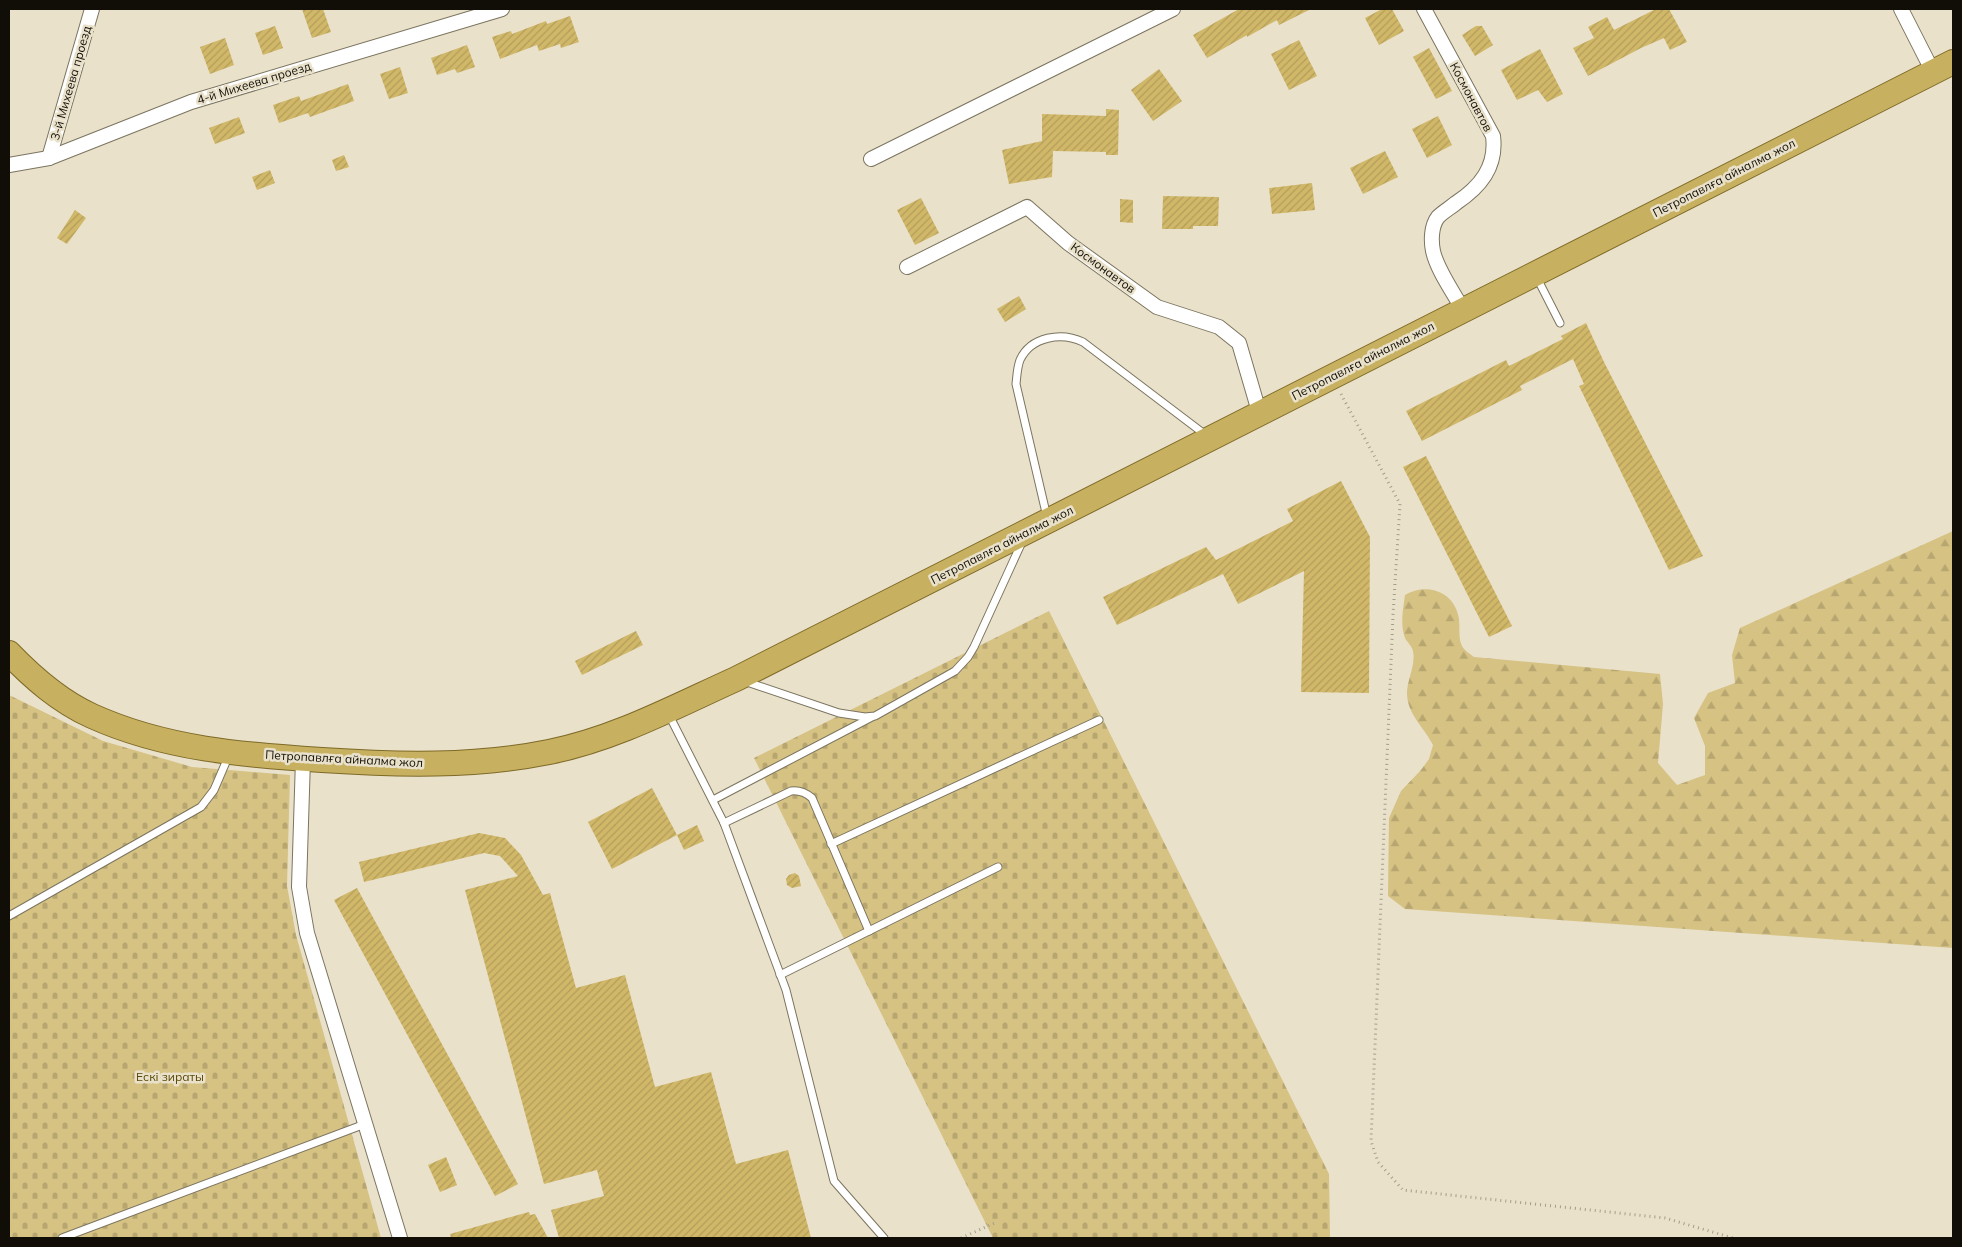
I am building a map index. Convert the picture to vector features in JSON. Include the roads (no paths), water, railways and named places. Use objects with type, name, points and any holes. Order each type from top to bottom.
[{"type":"highway","name":"Петропавлға айналма жол","points":[[9,653],[40,683],[64,701],[90,715],[163,741],[230,753],[389,764],[450,763],[508,759],[551,752],[604,736],[667,711],[736,679],[1211,440],[1535,273],[1943,67]]},
{"type":"street","name":"3-й Михеева проезд","points":[[50,158],[92,9]]},
{"type":"street","name":"4-й Михеева проезд","points":[[9,165],[50,158],[191,102],[502,9]]},
{"type":"street","points":[[872,159],[1173,9]]},
{"type":"street","name":"Космонавтов","points":[[1424,9],[1493,136],[1494,149],[1492,160],[1481,183],[1438,218],[1433,229],[1432,243],[1436,260],[1463,310]]},
{"type":"street","points":[[1901,9],[1943,67]]},
{"type":"street","name":"Космонавтов","points":[[907,267],[1027,207],[1068,242],[1157,307],[1219,327],[1239,343],[1260,415]]},
{"type":"street","points":[[303,759],[298,887],[307,933],[400,1238]]},
{"type":"lane","points":[[1535,273],[1560,322]]},
{"type":"lane","points":[[1049,522],[1016,384],[1020,359],[1036,343],[1050,337],[1061,336],[1073,337],[1083,342],[1211,440]]},
{"type":"lane","points":[[713,800],[875,716],[955,671],[968,657],[979,637],[1026,533]]},
{"type":"lane","points":[[736,679],[840,713],[856,716],[875,716]]},
{"type":"lane","points":[[667,711],[724,823],[786,990],[834,1181],[884,1238]]},
{"type":"lane","points":[[831,844],[1099,720]]},
{"type":"lane","points":[[9,916],[201,807],[214,790],[230,753]]},
{"type":"lane","points":[[724,823],[791,791],[798,790],[812,798],[869,932]]},
{"type":"lane","points":[[780,975],[998,867]]},
{"type":"lane","points":[[62,1238],[365,1124]]},
{"type":"park label","name":"Ескі зираты","points":[[170,1077]]}]
